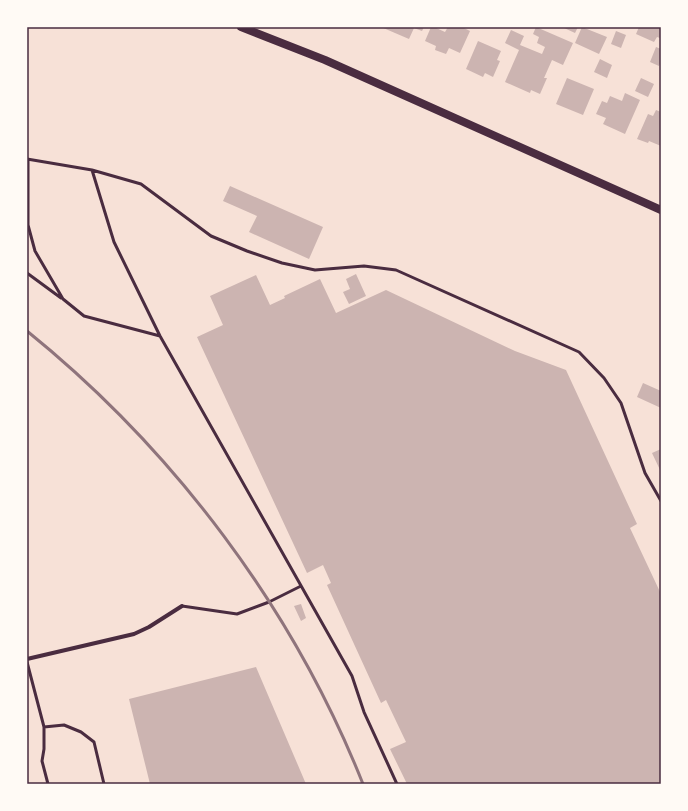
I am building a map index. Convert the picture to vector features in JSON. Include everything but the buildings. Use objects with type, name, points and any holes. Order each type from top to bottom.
[{"type":"main road","points":[[241,27],[325,60],[661,210]]},
{"type":"street","points":[[27,659],[134,634],[149,627],[182,606]]},
{"type":"lane","points":[[62,299],[35,251],[28,225],[27,159],[92,170],[141,184],[211,236],[247,251],[282,263],[315,270],[364,266],[396,270],[579,352],[604,378],[621,403],[645,473],[661,501]]},
{"type":"lane","points":[[92,170],[114,242],[160,336],[352,676],[364,712],[397,784]]},
{"type":"lane","points":[[27,273],[84,316],[160,336]]},
{"type":"lane","points":[[182,606],[237,614],[270,602],[301,586]]},
{"type":"lane","points":[[27,662],[44,727],[44,749],[42,761],[48,784]]},
{"type":"lane","points":[[44,727],[64,725],[81,732],[94,742],[104,784]]},
{"type":"railway","points":[[27,331],[81,377],[132,427],[179,480],[224,536],[265,595],[302,656],[334,719],[363,784]]}]
